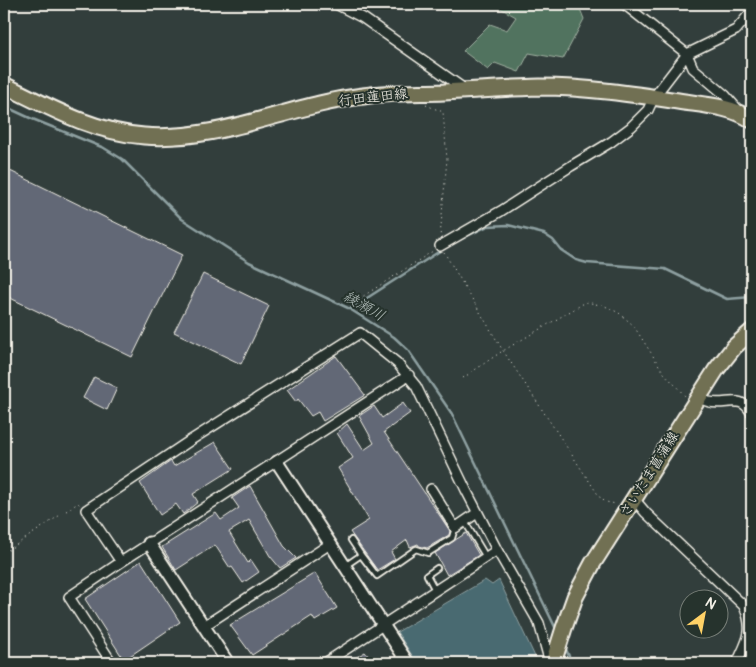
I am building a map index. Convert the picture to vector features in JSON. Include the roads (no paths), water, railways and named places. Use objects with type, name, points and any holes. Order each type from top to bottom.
[{"type":"main road","name":"行田蓮田線","points":[[4,85],[94,127],[144,136],[188,136],[215,131],[319,104],[364,95],[541,87],[654,97],[722,108],[747,117]]},
{"type":"main road","name":"さいたま菖蒲線","points":[[552,662],[583,581],[725,357],[752,331]]},
{"type":"street","points":[[336,4],[363,18],[468,91]]},
{"type":"street","points":[[624,4],[687,54],[693,68],[726,95],[747,117]]},
{"type":"street","points":[[440,246],[501,211],[611,142],[631,127],[652,103],[654,97],[687,54],[736,30],[752,11]]},
{"type":"street","points":[[121,562],[86,510],[191,440],[360,333],[380,348],[409,375],[416,386],[477,512],[539,623],[552,662]]},
{"type":"street","points":[[112,663],[69,597],[409,375]]},
{"type":"street","points":[[696,401],[740,401],[746,404],[752,414]]},
{"type":"street","points":[[277,462],[408,663]]},
{"type":"street","points":[[431,489],[455,528],[477,512]]},
{"type":"street","points":[[632,502],[646,512],[750,612],[751,624],[748,639],[738,663]]},
{"type":"street","points":[[149,543],[228,663]]},
{"type":"street","points":[[204,626],[330,544]]},
{"type":"street","points":[[325,663],[497,550]]},
{"type":"lane","points":[[465,522],[486,557]]},
{"type":"lane","points":[[351,540],[377,576],[416,550],[428,553],[452,538],[455,528]]},
{"type":"lane","points":[[344,566],[362,555]]},
{"type":"lane","points":[[436,591],[427,575],[438,568]]},
{"type":"water","points":[[485,580],[492,585],[499,580],[537,661],[536,663],[417,663],[397,632]]},
{"type":"waterway","name":"綾瀬川","points":[[4,106],[104,148],[122,159],[182,219],[249,262],[348,308],[394,337],[408,350],[452,414],[557,631]]},
{"type":"waterway","points":[[455,242],[488,226],[508,225],[544,234],[553,240],[561,250],[576,260],[587,263],[665,269],[727,299],[752,297]]},
{"type":"waterway","points":[[350,309],[443,249]]},
{"type":"waterway","name":"綾瀬川","points":[[565,647],[572,663]]}]
